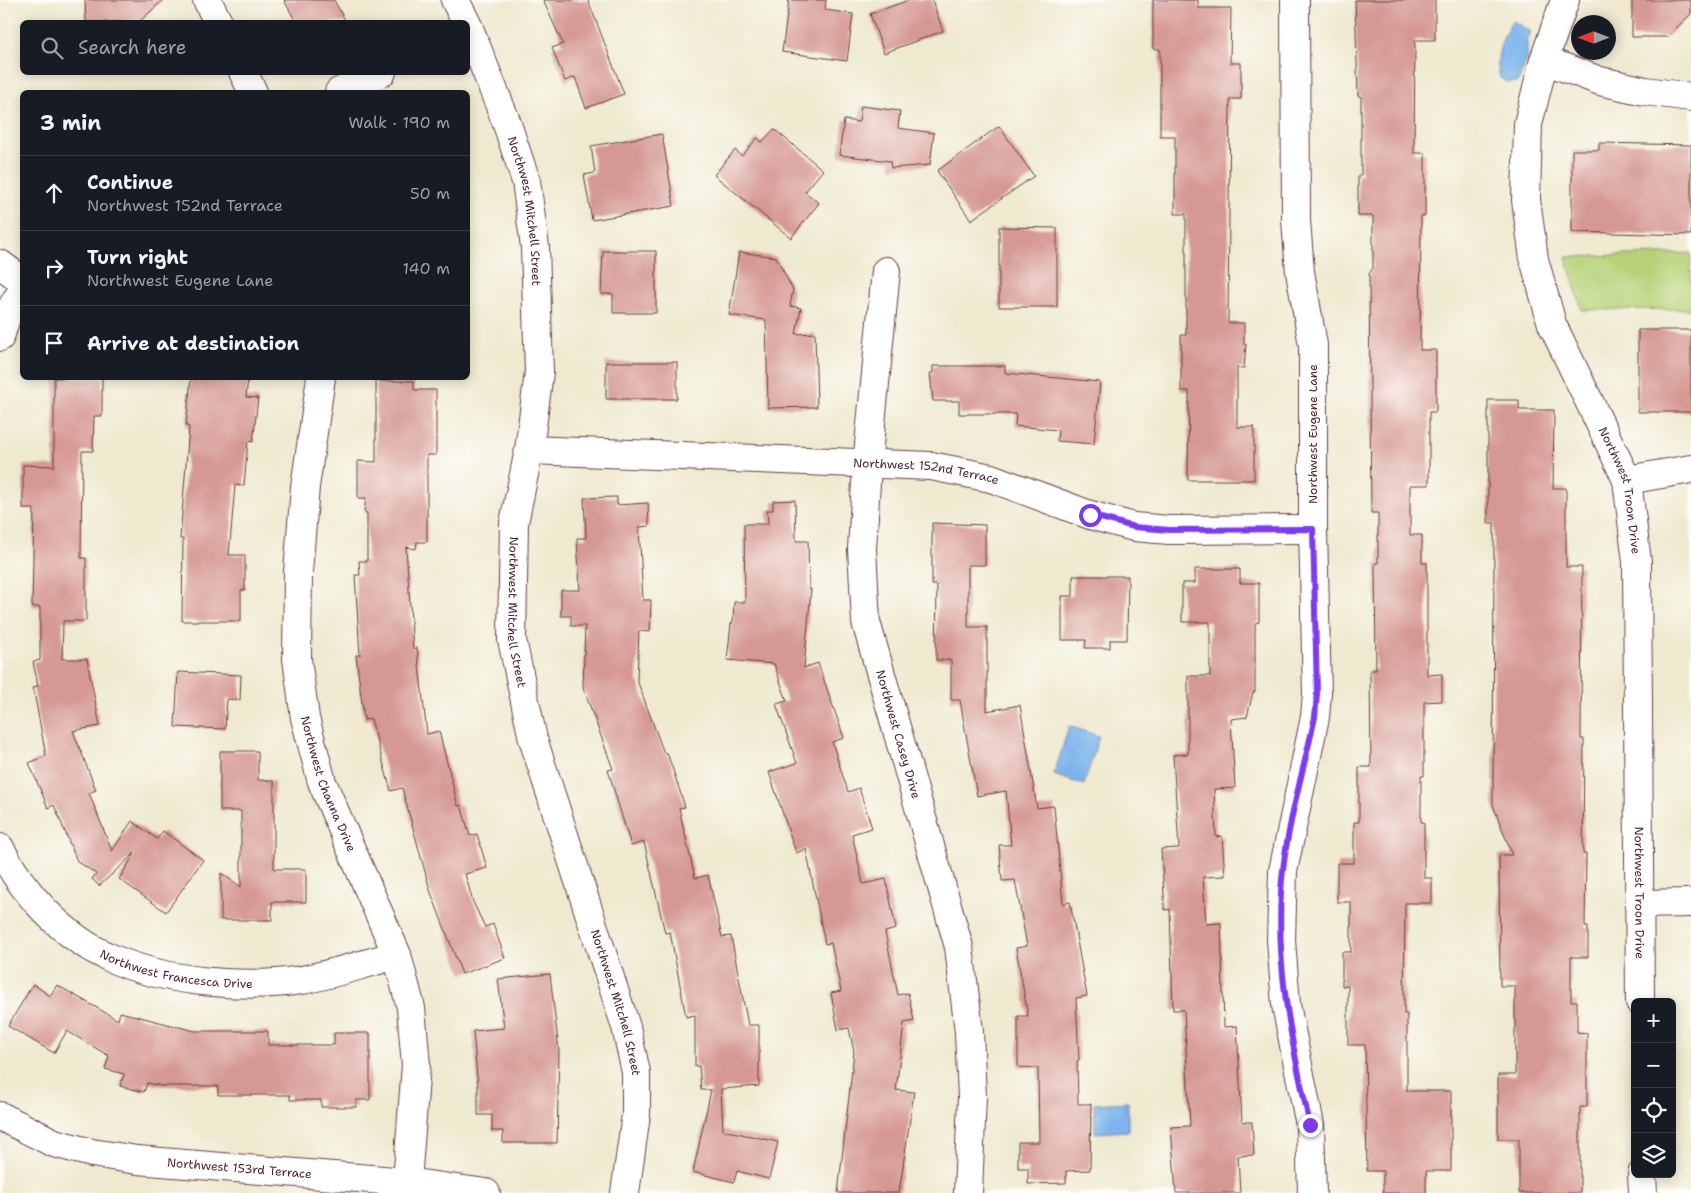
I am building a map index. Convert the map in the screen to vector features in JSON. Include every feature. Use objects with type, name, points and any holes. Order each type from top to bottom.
[{"type":"street","points":[[207,0],[217,20]]},
{"type":"street","name":"Northwest Mitchell Street","points":[[455,0],[464,20]]},
{"type":"street","name":"Northwest Eugene Lane","points":[[1294,0],[1296,220],[1300,272],[1313,345],[1313,529],[1317,694],[1315,717],[1283,871],[1281,940],[1286,1005],[1310,1125],[1312,1193]]},
{"type":"street","name":"Northwest Troon Drive","points":[[1566,0],[1544,60],[1528,124],[1526,200],[1534,260],[1552,324],[1627,480],[1637,562],[1640,998]]},
{"type":"street","name":"Northwest Mitchell Street","points":[[470,33],[506,121],[526,181],[535,247],[539,372],[529,450],[514,523],[512,640],[533,739],[626,1027],[636,1072],[636,1115],[625,1193]]},
{"type":"street","points":[[1544,60],[1600,81],[1645,91],[1691,97]]},
{"type":"street","points":[[245,75],[253,90]]},
{"type":"street","points":[[343,90],[376,75]]},
{"type":"street","points":[[0,264],[20,279]]},
{"type":"street","name":"Northwest Casey Drive","points":[[886,271],[867,466],[862,549],[866,622],[960,947],[969,1032],[972,1097],[968,1193]]},
{"type":"street","points":[[0,337],[7,315],[20,294]]},
{"type":"street","name":"Northwest Channa Drive","points":[[321,380],[305,487],[298,572],[297,659],[304,708],[322,782],[397,955],[411,1008],[416,1065],[407,1182]]},
{"type":"street","name":"Northwest 152nd Terrace","points":[[529,450],[867,466],[931,466],[991,478],[1090,515],[1134,527],[1169,530],[1313,529]]},
{"type":"street","points":[[1627,480],[1691,469]]},
{"type":"street","name":"Northwest Francesca Drive","points":[[0,848],[10,868],[40,905],[74,936],[111,958],[158,973],[204,981],[254,984],[302,980],[397,955]]},
{"type":"street","points":[[1639,904],[1691,902]]},
{"type":"street","name":"Northwest 153rd Terrace","points":[[0,1116],[54,1143],[92,1153],[137,1160],[407,1182],[486,1193]]},
{"type":"street","points":[[1642,1178],[1643,1193]]},
{"type":"green space","points":[[1691,253],[1691,309],[1582,310],[1566,257]]},
{"type":"water","points":[[1513,21],[1531,32],[1527,41],[1527,59],[1518,82],[1507,82],[1500,78],[1498,59],[1504,37],[1509,25]]},
{"type":"water","points":[[1069,726],[1099,736],[1084,785],[1054,775]]},
{"type":"water","points":[[1128,1102],[1128,1131],[1095,1133],[1094,1104]]},
{"type":"building","points":[[85,0],[163,0],[141,20],[86,20]]},
{"type":"building","points":[[284,0],[334,0],[345,20],[295,20]]},
{"type":"building","points":[[543,0],[588,0],[624,94],[586,108],[575,77],[565,81],[552,48],[563,44]]},
{"type":"building","points":[[789,0],[826,0],[825,10],[853,14],[847,61],[782,52]]},
{"type":"building","points":[[909,0],[932,0],[943,31],[884,53],[870,14]]},
{"type":"building","points":[[1153,0],[1198,0],[1198,8],[1231,8],[1230,63],[1241,63],[1241,99],[1230,99],[1228,323],[1244,323],[1244,344],[1246,344],[1244,368],[1237,368],[1237,427],[1254,427],[1254,480],[1188,480],[1189,391],[1181,391],[1181,335],[1186,335],[1186,214],[1175,214],[1175,136],[1160,136],[1160,49],[1153,49]]},
{"type":"building","points":[[1355,0],[1435,0],[1435,40],[1415,40],[1414,153],[1425,153],[1425,216],[1421,216],[1420,350],[1436,350],[1436,412],[1429,412],[1429,485],[1410,485],[1410,535],[1422,535],[1422,563],[1427,563],[1427,675],[1442,674],[1442,701],[1424,702],[1424,776],[1421,776],[1421,822],[1424,822],[1424,878],[1432,878],[1432,903],[1405,903],[1404,1014],[1407,1014],[1407,1091],[1451,1091],[1451,1171],[1426,1171],[1426,1193],[1383,1193],[1383,1171],[1367,1171],[1365,1045],[1348,1045],[1348,986],[1342,986],[1342,952],[1351,952],[1351,902],[1337,902],[1337,863],[1354,863],[1354,822],[1359,822],[1359,767],[1371,767],[1370,670],[1376,670],[1375,563],[1378,563],[1378,513],[1371,513],[1369,274],[1373,268],[1373,216],[1358,216],[1358,175],[1361,175],[1361,96],[1358,96]]},
{"type":"building","points":[[1632,0],[1691,0],[1691,14],[1667,37],[1632,37]]},
{"type":"building","points":[[861,106],[900,111],[898,128],[934,133],[930,165],[891,168],[890,161],[839,155],[844,120],[859,122]]},
{"type":"building","points":[[999,126],[1034,176],[971,220],[937,171]]},
{"type":"building","points":[[774,129],[823,170],[805,192],[819,203],[791,238],[714,175],[735,150],[742,156],[757,138],[762,142]]},
{"type":"building","points":[[662,134],[674,206],[592,220],[584,175],[595,173],[591,146]]},
{"type":"building","points":[[1599,143],[1691,145],[1691,235],[1572,232],[1572,150],[1599,150]]},
{"type":"building","points":[[999,227],[1057,228],[1057,307],[999,307]]},
{"type":"building","points":[[603,251],[656,251],[656,313],[613,313],[613,294],[601,294]]},
{"type":"building","points":[[739,252],[776,257],[793,290],[790,306],[801,308],[796,334],[815,333],[817,407],[768,408],[766,320],[729,315]]},
{"type":"building","points":[[1638,330],[1691,330],[1691,412],[1638,412]]},
{"type":"building","points":[[606,362],[677,362],[677,399],[606,399]]},
{"type":"building","points":[[933,366],[1005,366],[1005,373],[1100,382],[1094,444],[1057,441],[1058,430],[1015,426],[1016,414],[959,414],[959,401],[933,401],[930,373],[933,373]]},
{"type":"building","points":[[54,380],[102,380],[102,416],[94,416],[93,451],[82,451],[81,558],[86,558],[86,621],[63,621],[62,659],[87,659],[100,726],[73,731],[96,790],[89,793],[112,851],[132,821],[157,839],[163,831],[203,860],[166,912],[119,879],[135,853],[99,886],[92,879],[96,874],[77,861],[54,805],[48,808],[29,763],[46,756],[33,687],[38,686],[33,662],[40,660],[40,607],[32,607],[34,509],[23,509],[23,465],[54,466]]},
{"type":"building","points":[[191,380],[248,380],[246,397],[258,398],[253,442],[248,441],[244,486],[235,485],[229,555],[245,555],[245,590],[241,590],[241,621],[182,621],[183,539],[180,539],[189,427],[186,426]]},
{"type":"building","points":[[376,381],[414,381],[414,390],[436,390],[436,455],[427,455],[427,542],[417,542],[416,549],[406,547],[413,649],[417,648],[427,734],[439,731],[458,806],[461,805],[470,836],[477,834],[487,868],[465,874],[473,902],[485,927],[493,924],[505,958],[462,974],[430,890],[402,788],[391,791],[371,719],[364,720],[356,655],[360,655],[355,575],[360,575],[359,561],[367,561],[367,513],[364,512],[366,498],[358,498],[358,461],[376,462]]},
{"type":"building","points":[[1488,400],[1519,400],[1519,410],[1554,410],[1553,488],[1566,488],[1566,567],[1582,567],[1581,739],[1584,739],[1583,854],[1586,854],[1585,927],[1588,927],[1588,957],[1571,957],[1571,1001],[1577,1001],[1577,1032],[1587,1033],[1587,1107],[1580,1107],[1580,1193],[1519,1193],[1519,1139],[1498,1139],[1498,1075],[1515,1075],[1515,986],[1500,986],[1499,855],[1512,855],[1493,805],[1494,523],[1488,523]]},
{"type":"building","points":[[617,497],[617,505],[648,503],[649,526],[639,527],[643,600],[651,600],[650,632],[639,631],[637,680],[664,753],[667,753],[685,807],[679,808],[695,878],[708,875],[722,937],[731,936],[748,1025],[759,1025],[759,1086],[721,1089],[723,1130],[778,1142],[769,1179],[737,1171],[734,1182],[693,1172],[711,1090],[701,1090],[699,1066],[695,1066],[695,1015],[686,1017],[670,932],[665,933],[644,842],[631,846],[608,770],[613,769],[583,687],[585,626],[571,626],[571,616],[561,616],[561,590],[580,590],[577,538],[586,538],[584,498]]},
{"type":"building","points":[[795,500],[796,541],[808,541],[809,589],[811,589],[804,668],[818,663],[844,738],[832,742],[848,792],[859,788],[872,828],[852,834],[863,884],[886,879],[896,929],[885,932],[898,995],[908,993],[914,1021],[904,1023],[896,1090],[914,1092],[899,1193],[838,1193],[854,1052],[849,1028],[838,1030],[831,993],[841,991],[831,943],[825,944],[806,849],[796,853],[769,772],[797,763],[776,704],[787,701],[774,664],[727,660],[734,602],[745,602],[744,524],[768,524],[767,510],[773,510],[773,501]]},
{"type":"building","points":[[932,523],[985,525],[985,565],[968,565],[968,627],[987,627],[987,711],[1020,705],[1037,808],[1054,806],[1063,904],[1070,902],[1087,996],[1076,998],[1079,1060],[1077,1061],[1078,1104],[1091,1104],[1090,1170],[1066,1171],[1066,1183],[1028,1184],[1028,1168],[1018,1168],[1018,1142],[1039,1142],[1038,1068],[1018,1067],[1018,1016],[1028,1016],[1016,948],[1027,946],[1015,880],[1002,881],[999,845],[1011,845],[1006,791],[977,796],[960,700],[951,700],[951,660],[936,660],[937,585],[932,585]]},
{"type":"building","points":[[1195,569],[1240,569],[1240,583],[1259,583],[1259,622],[1255,623],[1255,692],[1253,692],[1247,717],[1231,719],[1235,788],[1214,789],[1216,837],[1222,836],[1225,876],[1203,877],[1206,924],[1221,923],[1224,1027],[1237,1026],[1242,1122],[1252,1122],[1254,1155],[1238,1156],[1240,1193],[1176,1193],[1171,1127],[1190,1126],[1184,1010],[1173,1010],[1170,909],[1165,910],[1161,849],[1179,848],[1173,755],[1188,754],[1188,676],[1210,676],[1210,622],[1182,622],[1182,583],[1195,583]]},
{"type":"building","points":[[1073,576],[1128,576],[1127,640],[1110,640],[1110,648],[1085,648],[1086,640],[1062,640],[1062,596],[1073,596]]},
{"type":"building","points":[[178,672],[241,675],[240,700],[227,699],[225,729],[175,727]]},
{"type":"building","points":[[220,751],[258,751],[258,780],[274,781],[274,869],[306,869],[306,902],[272,902],[272,920],[221,920],[221,873],[241,887],[241,811],[220,811]]},
{"type":"building","points":[[550,974],[559,1051],[557,1143],[503,1143],[503,1131],[492,1131],[492,1115],[478,1115],[478,1088],[473,1031],[504,1028],[498,979]]},
{"type":"building","points":[[33,984],[50,996],[57,985],[118,1020],[120,1012],[195,1031],[268,1031],[268,1045],[334,1045],[334,1033],[370,1033],[370,1100],[356,1100],[356,1107],[321,1107],[321,1100],[290,1100],[290,1095],[218,1095],[218,1086],[162,1086],[147,1083],[144,1092],[120,1086],[124,1074],[105,1069],[109,1056],[67,1031],[54,1053],[8,1026]]},
{"type":"route","points":[[1090,515],[1134,527],[1169,530],[1313,529],[1317,694],[1315,717],[1288,839],[1283,871],[1281,940],[1286,1005],[1310,1125]]}]
